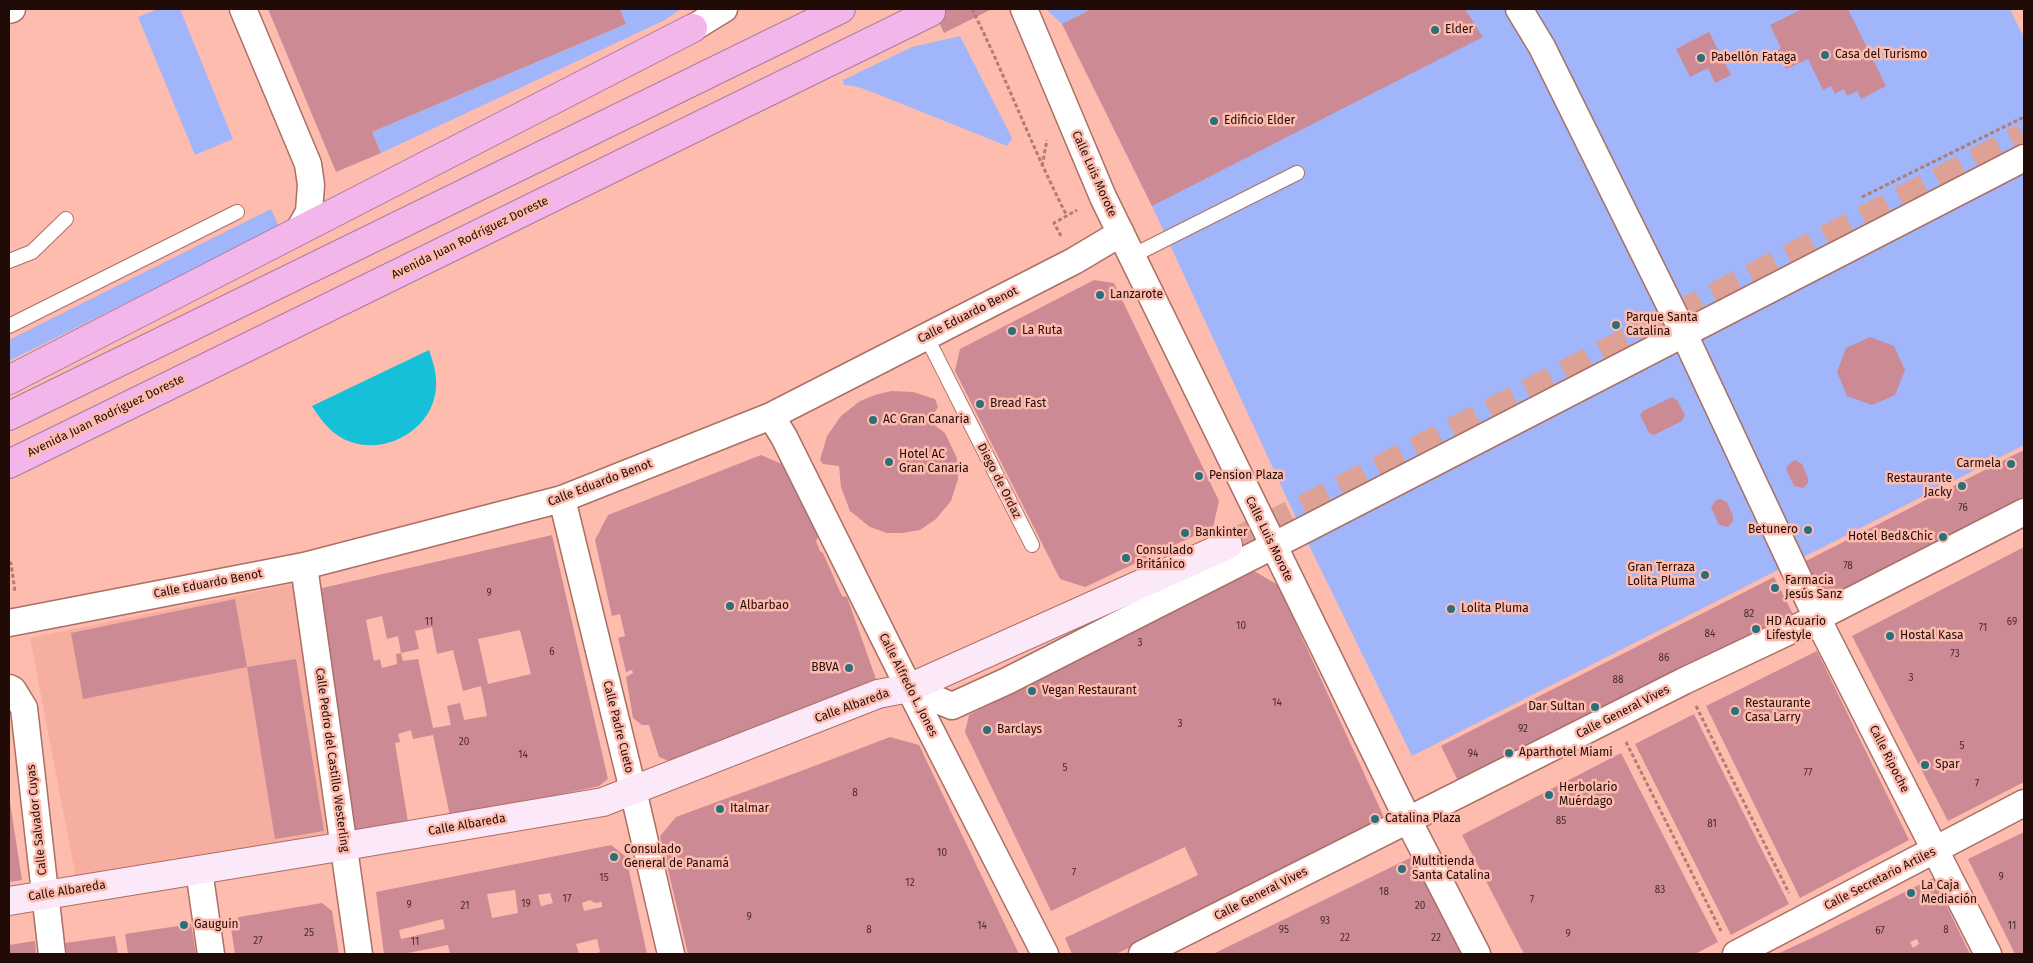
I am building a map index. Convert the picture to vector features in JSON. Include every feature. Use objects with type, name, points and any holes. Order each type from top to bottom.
[{"type":"highway","points":[[9,416],[841,9]]},
{"type":"highway","name":"Avenida Juan Rodríguez Doreste","points":[[9,464],[931,12]]},
{"type":"highway","points":[[9,380],[692,28]]},
{"type":"street","points":[[243,9],[308,164],[310,185],[309,212],[299,230]]},
{"type":"street","points":[[692,28],[716,9]]},
{"type":"street","points":[[692,28],[724,9]]},
{"type":"street","name":"Calle Luis Morote","points":[[1024,9],[1103,196],[1408,820],[1477,954]]},
{"type":"street","points":[[1519,9],[1546,56],[1684,334]]},
{"type":"street","points":[[908,688],[952,706],[1007,681],[1273,546],[2024,158]]},
{"type":"street","name":"Calle Eduardo Benot","points":[[9,623],[304,566],[562,499],[771,416],[1074,261],[1127,244]]},
{"type":"street","name":"Calle Ripoche","points":[[1684,334],[1817,618],[1988,954]]},
{"type":"street","name":"Calle Alfredo L. Jones","points":[[771,416],[784,437],[908,688],[1045,954]]},
{"type":"street","name":"Calle Padre Cueto","points":[[562,499],[671,954]]},
{"type":"street","name":"Calle General Vives","points":[[1142,954],[1684,681],[1817,618],[2024,512]]},
{"type":"street","name":"Calle Albareda","points":[[9,901],[603,802],[878,694],[908,688],[1228,545]]},
{"type":"street","name":"Calle Pedro del Castillo Westerling","points":[[304,566],[359,954]]},
{"type":"street","name":"Calle Salvador Cuyas","points":[[11,689],[24,708],[52,954]]},
{"type":"street","name":"Calle Secretario Artiles","points":[[1730,945],[1802,920],[2024,803]]},
{"type":"street","points":[[199,870],[211,954]]},
{"type":"lane","points":[[1127,244],[1297,173]]},
{"type":"lane","points":[[9,326],[236,212]]},
{"type":"lane","points":[[9,261],[32,252],[66,219]]},
{"type":"lane","name":"Diego de Ordaz","points":[[926,336],[1032,545]]},
{"type":"path","points":[[972,9],[997,60],[1042,167],[1067,216]]},
{"type":"path","points":[[1862,198],[2024,117]]},
{"type":"path","points":[[1074,261],[1054,223],[1103,196]]},
{"type":"path","points":[[1684,681],[1802,920]]},
{"type":"path","points":[[1613,717],[1730,945]]},
{"type":"shaded area","points":[[158,9],[180,9],[233,139],[195,155],[138,17]]},
{"type":"shaded area","points":[[620,9],[681,9],[665,20],[381,153],[372,132],[626,24]]},
{"type":"shaded area","name":"Parque Santa Catalina","points":[[1046,9],[2010,9],[2024,38],[2024,445],[1412,756],[1302,531],[1152,206],[1062,24]]},
{"type":"shaded area","points":[[960,36],[1012,138],[1007,146],[867,90],[844,85],[843,80],[912,47]]},
{"type":"shaded area","points":[[271,209],[279,227],[9,361],[9,340]]},
{"type":"shaded area","points":[[429,350],[436,377],[433,402],[427,415],[407,435],[380,445],[365,445],[351,442],[328,428],[312,406]]},
{"type":"shaded area","points":[[298,583],[334,833],[76,878],[30,638]]},
{"type":"building","points":[[268,9],[620,9],[626,24],[372,132],[381,153],[336,172]]},
{"type":"building","points":[[933,9],[989,9],[990,10],[944,33]]},
{"type":"building","name":"Edificio Elder","points":[[1092,9],[1465,9],[1483,37],[1152,206],[1062,24]]},
{"type":"building","name":"Casa del Turismo","points":[[1802,9],[1848,9],[1886,86],[1861,99],[1857,91],[1847,96],[1844,89],[1835,94],[1831,86],[1823,90],[1808,59],[1786,69],[1777,51],[1781,48],[1770,25]]},
{"type":"building","name":"Pabellón Fataga","points":[[1709,32],[1731,75],[1715,83],[1708,68],[1690,77],[1676,49]]},
{"type":"building","points":[[1094,280],[1114,283],[1219,501],[1213,527],[1085,587],[1060,579],[955,371],[960,349]]},
{"type":"building","points":[[1870,337],[1894,346],[1905,370],[1895,395],[1872,405],[1847,396],[1837,372],[1846,348]]},
{"type":"building","name":"Hotel AC Gran Canaria","points":[[891,391],[913,392],[935,399],[938,407],[929,421],[945,433],[957,458],[958,479],[951,501],[936,519],[920,530],[902,533],[887,533],[870,527],[850,511],[841,487],[839,466],[823,464],[820,460],[827,436],[841,416],[860,401]]},
{"type":"building","points":[[1672,397],[1677,400],[1685,415],[1682,421],[1654,435],[1649,433],[1640,415],[1643,411]]},
{"type":"building","points":[[2024,450],[2024,504],[1824,606],[1802,563]]},
{"type":"building","name":"Albarbao","points":[[761,455],[784,465],[819,535],[816,541],[820,551],[823,553],[842,596],[847,597],[876,679],[872,685],[669,761],[659,757],[649,725],[642,725],[633,718],[626,677],[633,673],[632,670],[626,672],[618,638],[625,636],[620,614],[612,616],[595,540],[608,515]]},
{"type":"building","points":[[1795,460],[1802,464],[1808,478],[1808,483],[1803,488],[1794,486],[1786,469]]},
{"type":"building","points":[[1720,499],[1727,502],[1733,516],[1733,521],[1728,527],[1719,525],[1711,507],[1716,500]]},
{"type":"building","points":[[552,535],[608,779],[599,786],[450,816],[433,735],[413,739],[411,730],[398,734],[400,742],[395,743],[408,822],[354,831],[318,589]],"holes":[[[382,616],[387,639],[398,636],[401,653],[396,654],[397,664],[382,668],[380,659],[374,661],[366,620]],[[432,627],[437,654],[453,650],[463,691],[481,686],[487,716],[464,720],[460,703],[447,706],[451,725],[433,728],[418,659],[403,661],[401,653],[419,649],[415,631]],[[520,630],[531,674],[488,684],[478,639]]]},
{"type":"building","points":[[2024,547],[2024,782],[1948,821],[1852,636]]},
{"type":"building","points":[[1254,571],[1278,585],[1383,815],[1375,829],[1116,954],[1072,954],[1065,938],[1198,875],[1185,847],[1051,911],[965,732],[969,715]]},
{"type":"building","points":[[1774,577],[1794,616],[1460,785],[1441,746]]},
{"type":"building","points":[[235,599],[247,667],[83,699],[71,633]]},
{"type":"building","points":[[1817,651],[1909,840],[1800,898],[1706,706]]},
{"type":"building","points":[[296,659],[324,831],[275,839],[247,667]]},
{"type":"building","points":[[1694,714],[1789,904],[1731,935],[1635,744]]},
{"type":"building","points":[[890,737],[919,745],[1019,954],[688,954],[660,836],[676,817]]},
{"type":"building","points":[[1621,753],[1718,942],[1695,954],[1524,954],[1462,835]]},
{"type":"building","points":[[9,796],[22,880],[9,882]]},
{"type":"building","points":[[2024,832],[2024,954],[2015,954],[1968,859]]},
{"type":"building","points":[[611,845],[626,857],[647,954],[593,954],[600,952],[597,939],[576,944],[579,954],[450,954],[448,945],[403,954],[384,954],[376,892]],"holes":[[[515,890],[518,913],[492,918],[487,894]],[[550,893],[553,903],[541,906],[538,895]],[[590,900],[595,903],[602,902],[602,907],[584,911],[582,903]],[[443,919],[445,929],[401,939],[399,930]]]},
{"type":"building","points":[[1410,858],[1417,858],[1464,954],[1213,954]]},
{"type":"building","points":[[1933,878],[1970,954],[1777,954]],"holes":[[[1917,939],[1919,944],[1913,948],[1910,942]]]},
{"type":"building","points":[[322,903],[332,911],[339,954],[235,954],[231,928],[239,917]]},
{"type":"building","points":[[191,924],[196,954],[128,954],[125,934]]},
{"type":"building","points":[[115,936],[118,954],[67,954],[65,943]]},
{"type":"building","points":[[35,941],[36,954],[9,954],[9,945]]},
{"type":"tunnel","points":[[1228,545],[1315,503],[2024,137]]},
{"type":"place","name":"Elder","points":[[1435,30]]},
{"type":"place","name":"Casa del Turismo","points":[[1825,55]]},
{"type":"place","name":"Pabellón Fataga","points":[[1701,58]]},
{"type":"place","name":"Edificio Elder","points":[[1214,121]]},
{"type":"place","name":"Lanzarote","points":[[1100,295]]},
{"type":"place","name":"Parque Santa Catalina","points":[[1616,325]]},
{"type":"place","name":"La Ruta","points":[[1012,331]]},
{"type":"place","name":"Bread Fast","points":[[980,404]]},
{"type":"place","name":"AC Gran Canaria","points":[[873,420]]},
{"type":"place","name":"Hotel AC Gran Canaria","points":[[889,462]]},
{"type":"place","name":"Carmela","points":[[2011,464]]},
{"type":"place","name":"Pension Plaza","points":[[1199,476]]},
{"type":"place","name":"Restaurante Jacky","points":[[1962,486]]},
{"type":"place","name":"Betunero","points":[[1808,530]]},
{"type":"place","name":"Bankinter","points":[[1185,533]]},
{"type":"place","name":"Hotel Bed&Chic","points":[[1943,537]]},
{"type":"place","name":"Consulado Británico","points":[[1126,558]]},
{"type":"place","name":"Gran Terraza Lolita Pluma","points":[[1705,575]]},
{"type":"place","name":"Farmacia Jesús Sanz","points":[[1775,588]]},
{"type":"place","name":"Albarbao","points":[[730,606]]},
{"type":"place","name":"Lolita Pluma","points":[[1451,609]]},
{"type":"place","name":"HD Acuario Lifestyle","points":[[1756,629]]},
{"type":"place","name":"Hostal Kasa","points":[[1890,636]]},
{"type":"place","name":"BBVA","points":[[849,668]]},
{"type":"place","name":"Vegan Restaurant","points":[[1032,691]]},
{"type":"place","name":"Dar Sultan","points":[[1595,707]]},
{"type":"place","name":"Restaurante Casa Larry","points":[[1735,711]]},
{"type":"place","name":"Barclays","points":[[987,730]]},
{"type":"place","name":"Aparthotel Miami","points":[[1509,753]]},
{"type":"place","name":"Spar","points":[[1925,765]]},
{"type":"place","name":"Herbolario Muérdago","points":[[1549,795]]},
{"type":"place","name":"Italmar","points":[[720,809]]},
{"type":"place","name":"Catalina Plaza","points":[[1375,819]]},
{"type":"place","name":"Consulado General de Panamá","points":[[614,857]]},
{"type":"place","name":"Multitienda Santa Catalina","points":[[1402,869]]},
{"type":"place","name":"La Caja Mediación","points":[[1911,893]]},
{"type":"place","name":"Gauguin","points":[[184,925]]}]
